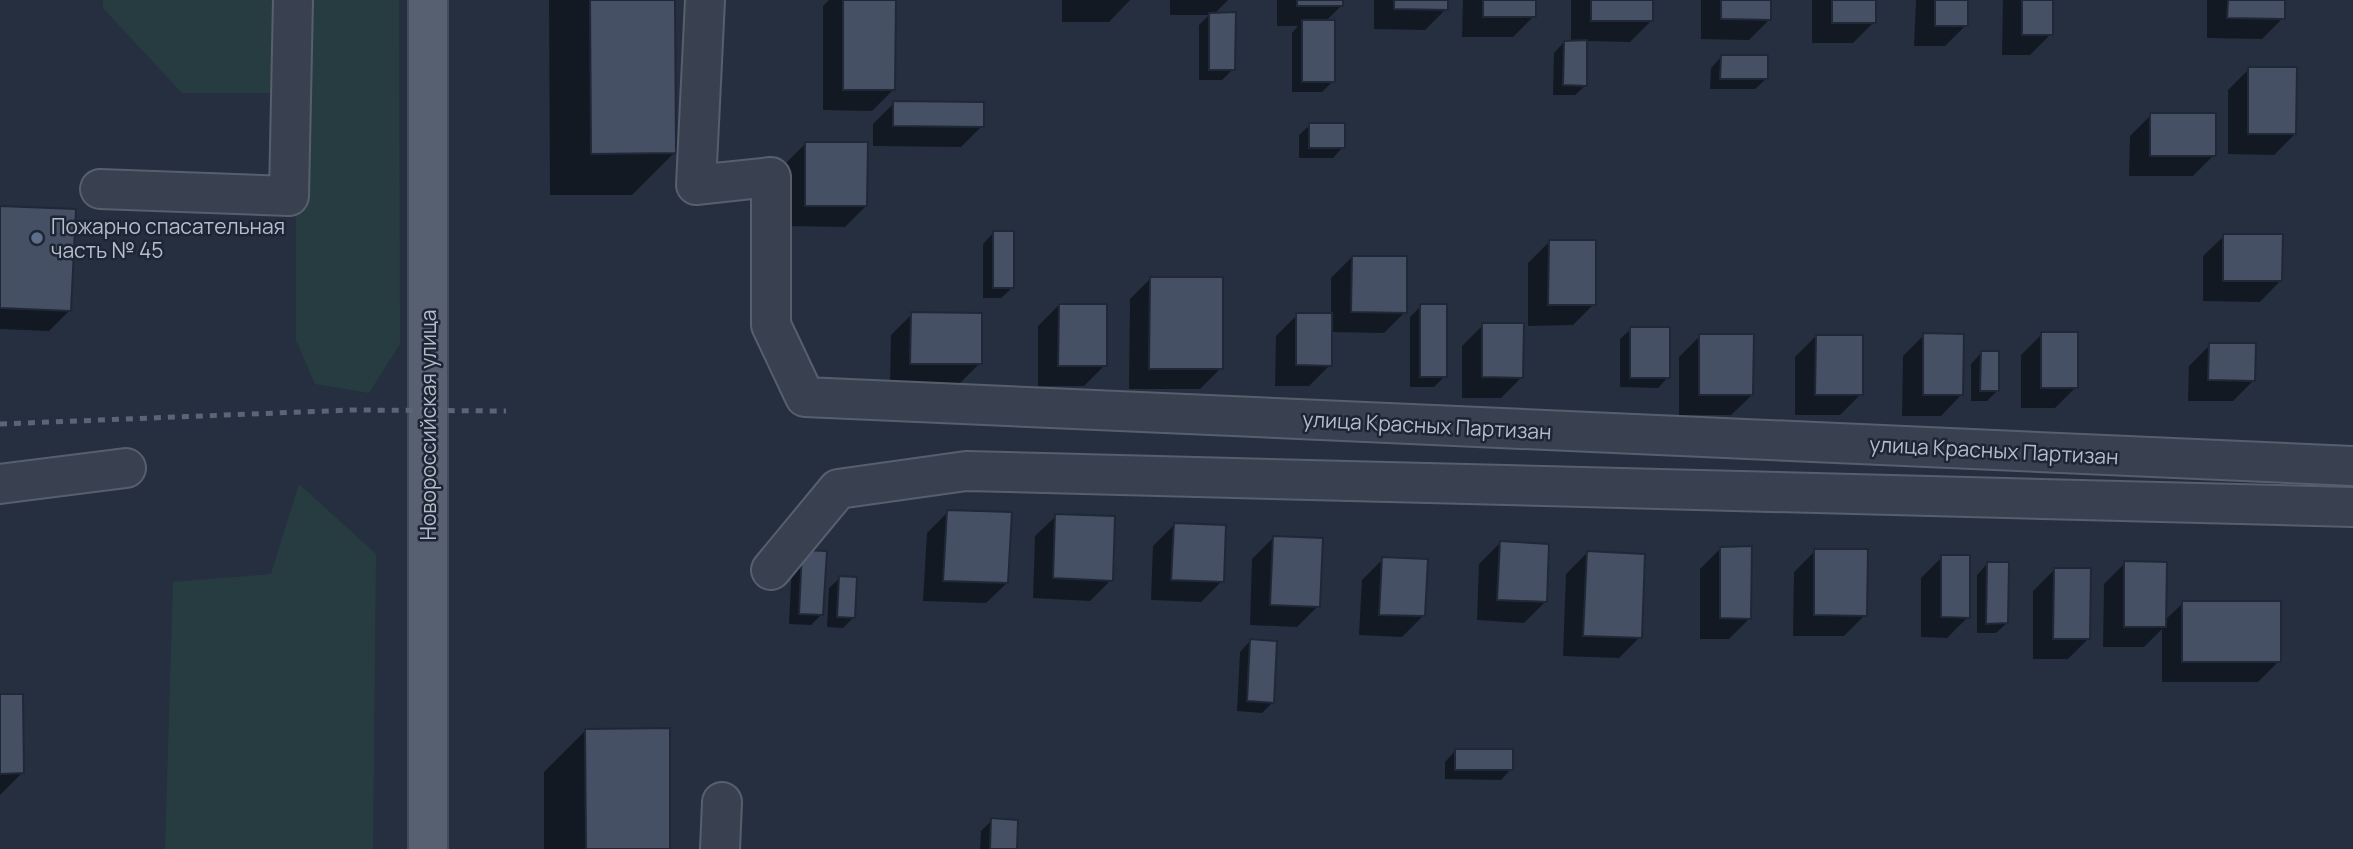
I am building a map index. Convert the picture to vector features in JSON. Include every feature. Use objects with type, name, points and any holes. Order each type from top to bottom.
[{"type":"main road","name":"Новороссийская улица","points":[[428,0],[428,849]]},
{"type":"street","points":[[100,189],[289,196],[293,0]]},
{"type":"street","name":"улица Красных Партизан","points":[[705,0],[696,185],[771,177],[771,325],[805,397],[2353,466]]},
{"type":"street","points":[[0,484],[126,468]]},
{"type":"street","points":[[771,570],[838,489],[966,471],[2353,507]]},
{"type":"street","points":[[720,849],[722,802]]},
{"type":"green space","points":[[103,0],[399,0],[400,344],[369,393],[315,384],[296,340],[296,93],[182,93],[103,8]]},
{"type":"green space","points":[[299,484],[376,554],[373,849],[165,849],[173,582],[271,574]]},
{"type":"building","points":[[590,0],[675,0],[676,153],[591,154]]},
{"type":"building","points":[[843,0],[896,0],[895,90],[843,90]]},
{"type":"building","points":[[1297,0],[1343,0],[1343,6],[1297,6]]},
{"type":"building","points":[[1394,0],[1448,0],[1448,10],[1394,9]]},
{"type":"building","points":[[1483,0],[1536,0],[1536,17],[1483,17]]},
{"type":"building","points":[[1591,0],[1653,0],[1653,21],[1591,21]]},
{"type":"building","points":[[1721,0],[1771,0],[1771,20],[1721,19]]},
{"type":"building","points":[[1832,0],[1876,0],[1876,23],[1832,23]]},
{"type":"building","points":[[1935,0],[1968,0],[1968,26],[1935,26]]},
{"type":"building","points":[[2022,0],[2053,0],[2053,35],[2022,35]]},
{"type":"building","points":[[2228,0],[2285,0],[2285,19],[2227,18]]},
{"type":"building","points":[[1236,12],[1235,70],[1209,70],[1209,13]]},
{"type":"building","points":[[1302,20],[1335,20],[1335,82],[1302,82]]},
{"type":"building","points":[[1587,40],[1587,86],[1563,85],[1564,41]]},
{"type":"building","points":[[1721,55],[1768,55],[1768,79],[1720,79]]},
{"type":"building","points":[[2248,67],[2297,67],[2296,134],[2248,134]]},
{"type":"building","points":[[893,101],[984,102],[984,127],[893,126]]},
{"type":"building","points":[[2150,113],[2216,113],[2216,156],[2150,156]]},
{"type":"building","points":[[1309,123],[1345,123],[1345,148],[1309,148]]},
{"type":"building","points":[[805,142],[868,142],[867,206],[805,206]]},
{"type":"building","name":"Пожарно спасательная часть № 45","points":[[0,206],[76,209],[71,311],[0,308]]},
{"type":"building","points":[[993,231],[1014,231],[1014,288],[993,288]]},
{"type":"building","points":[[2223,234],[2283,234],[2282,281],[2223,281]]},
{"type":"building","points":[[1549,240],[1596,240],[1596,305],[1548,305]]},
{"type":"building","points":[[1352,256],[1407,256],[1407,313],[1351,312]]},
{"type":"building","points":[[1150,277],[1223,277],[1223,369],[1149,369]]},
{"type":"building","points":[[1059,304],[1107,304],[1107,366],[1058,366]]},
{"type":"building","points":[[1420,304],[1447,304],[1447,377],[1420,377]]},
{"type":"building","points":[[911,312],[982,313],[982,364],[910,364]]},
{"type":"building","points":[[1296,313],[1332,313],[1332,366],[1296,365]]},
{"type":"building","points":[[1482,323],[1524,323],[1523,378],[1482,377]]},
{"type":"building","points":[[1630,327],[1670,327],[1670,378],[1630,378]]},
{"type":"building","points":[[2041,332],[2078,332],[2078,388],[2041,388]]},
{"type":"building","points":[[1923,333],[1964,334],[1963,395],[1923,395]]},
{"type":"building","points":[[1699,334],[1754,334],[1753,395],[1699,395]]},
{"type":"building","points":[[1816,335],[1863,335],[1863,395],[1815,395]]},
{"type":"building","points":[[2209,343],[2256,343],[2255,381],[2208,380]]},
{"type":"building","points":[[1981,351],[1999,351],[1999,391],[1980,391]]},
{"type":"building","points":[[947,510],[1012,512],[1008,583],[943,581]]},
{"type":"building","points":[[1055,514],[1115,516],[1113,581],[1053,578]]},
{"type":"building","points":[[1174,523],[1226,525],[1224,582],[1171,580]]},
{"type":"building","points":[[1273,536],[1323,538],[1320,607],[1270,605]]},
{"type":"building","points":[[1500,541],[1549,544],[1547,602],[1497,600]]},
{"type":"building","points":[[1752,546],[1751,619],[1720,618],[1720,547]]},
{"type":"building","points":[[1814,549],[1868,549],[1867,616],[1814,615]]},
{"type":"building","points":[[802,550],[827,551],[823,615],[799,614]]},
{"type":"building","points":[[1587,551],[1645,554],[1642,638],[1583,636]]},
{"type":"building","points":[[1941,555],[1970,555],[1970,618],[1941,617]]},
{"type":"building","points":[[1382,557],[1428,559],[1425,616],[1379,615]]},
{"type":"building","points":[[2124,561],[2167,562],[2166,627],[2124,627]]},
{"type":"building","points":[[1987,562],[2009,562],[2008,623],[1986,624]]},
{"type":"building","points":[[2054,568],[2091,568],[2090,639],[2053,639]]},
{"type":"building","points":[[839,576],[857,577],[855,618],[837,617]]},
{"type":"building","points":[[2182,601],[2281,601],[2281,662],[2182,662]]},
{"type":"building","points":[[1250,639],[1277,641],[1274,703],[1247,701]]},
{"type":"building","points":[[0,694],[23,694],[24,773],[0,774]]},
{"type":"building","points":[[670,728],[670,849],[586,849],[585,729]]},
{"type":"building","points":[[1455,749],[1513,749],[1513,770],[1455,770]]},
{"type":"building","points":[[991,818],[1018,820],[1017,849],[990,849]]},
{"type":"railway","points":[[0,424],[352,410],[506,411]]},
{"type":"place","name":"Пожарно спасательная часть № 45","points":[[37,238]]}]
